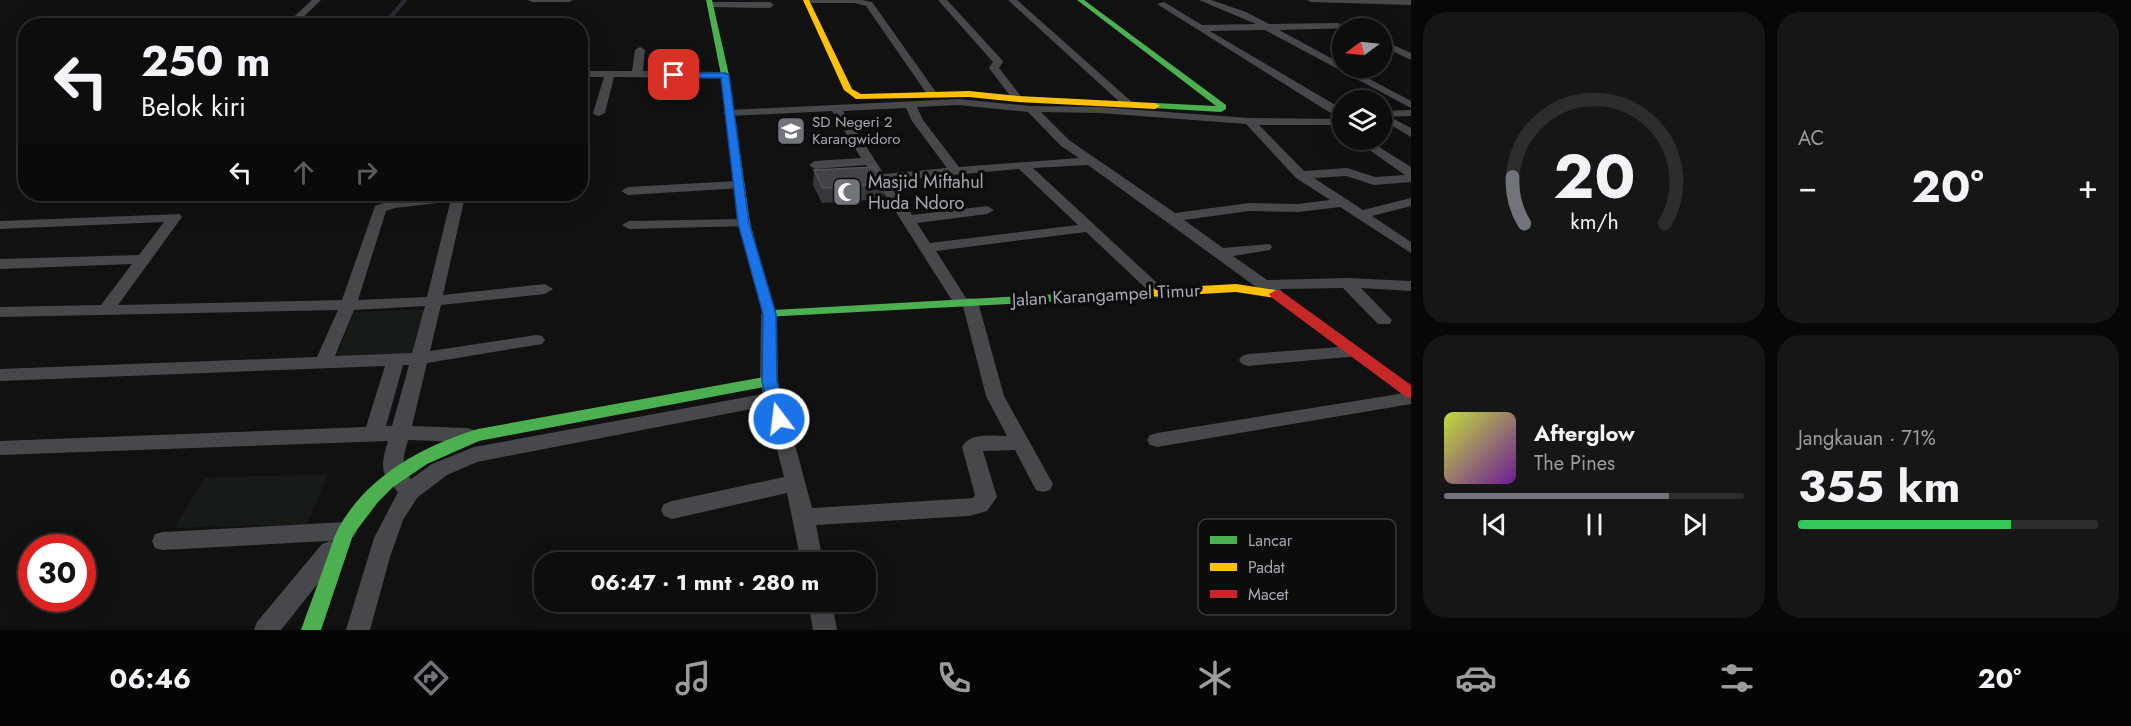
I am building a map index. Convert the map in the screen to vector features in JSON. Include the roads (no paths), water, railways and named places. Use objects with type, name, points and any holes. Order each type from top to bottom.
[{"type":"street","points":[[297,18],[316,0]]},
{"type":"street","points":[[532,0],[569,0]]},
{"type":"street","points":[[942,0],[998,62],[994,68],[1018,99]]},
{"type":"street","points":[[1012,0],[1129,105]]},
{"type":"street","points":[[933,95],[869,4],[855,1],[806,1],[852,95],[869,99],[969,94],[1018,99],[1216,110],[1223,107],[1080,0]]},
{"type":"street","points":[[1203,0],[1243,14],[1267,26],[1411,105]]},
{"type":"street","points":[[1226,0],[1243,14]]},
{"type":"street","points":[[1311,0],[1411,2]]},
{"type":"street","points":[[770,4],[710,2],[725,75],[737,185],[744,223],[769,314],[771,389],[796,483],[810,552]]},
{"type":"street","points":[[1161,4],[1332,109]]},
{"type":"street","points":[[1201,28],[1332,26]]},
{"type":"street","points":[[1392,48],[1411,57]]},
{"type":"street","points":[[637,75],[640,50]]},
{"type":"street","points":[[588,74],[725,75]]},
{"type":"street","points":[[599,113],[610,75]]},
{"type":"street","points":[[729,113],[972,102],[1031,109],[1100,110],[1249,121],[1332,121]]},
{"type":"street","points":[[910,104],[918,121],[956,171]]},
{"type":"street","points":[[836,109],[926,248],[965,302],[995,396],[1043,484]]},
{"type":"street","points":[[1031,109],[1051,131],[1270,290],[1347,284],[1411,286]]},
{"type":"street","points":[[1392,114],[1411,113]]},
{"type":"street","points":[[1249,121],[1301,175],[1411,249]]},
{"type":"street","points":[[1392,121],[1411,121]]},
{"type":"street","points":[[1392,124],[1411,133]]},
{"type":"street","points":[[1375,150],[1411,176]]},
{"type":"street","points":[[815,165],[870,161]]},
{"type":"street","points":[[881,178],[1091,161]]},
{"type":"street","points":[[1022,165],[1161,294]]},
{"type":"street","points":[[1301,175],[1347,172],[1374,181],[1411,176]]},
{"type":"street","points":[[628,191],[737,185]]},
{"type":"street","points":[[324,362],[348,304],[380,209],[392,204],[429,201]]},
{"type":"street","points":[[410,491],[395,476],[392,464],[418,359],[436,301],[457,201]]},
{"type":"street","points":[[1172,218],[1249,207],[1298,208],[1343,203]]},
{"type":"street","points":[[1361,215],[1409,203]]},
{"type":"street","points":[[909,220],[987,210]]},
{"type":"street","points":[[0,225],[175,217],[106,309]]},
{"type":"street","points":[[629,225],[744,223]]},
{"type":"street","points":[[926,248],[1088,228]]},
{"type":"street","points":[[1219,253],[1265,247]]},
{"type":"street","points":[[0,264],[145,259]]},
{"type":"street","points":[[1347,284],[1384,320]]},
{"type":"street","name":"Jalan Karangampel Timur","points":[[769,314],[965,302],[1161,294],[1236,288],[1270,290],[1411,393]]},
{"type":"street","points":[[0,312],[436,301],[545,289]]},
{"type":"street","points":[[0,375],[418,359],[536,340]]},
{"type":"street","points":[[1248,360],[1353,351]]},
{"type":"street","points":[[374,434],[395,360]]},
{"type":"street","points":[[266,630],[366,505],[395,476],[425,455],[448,444],[477,435],[771,389]]},
{"type":"street","points":[[358,630],[388,533],[410,491],[439,470],[474,455],[771,389]]},
{"type":"street","points":[[1157,440],[1411,398]]},
{"type":"street","points":[[0,448],[400,433],[477,435]]},
{"type":"street","points":[[803,517],[979,505],[986,497],[972,447],[977,444],[1021,443]]},
{"type":"street","points":[[672,510],[796,483]]},
{"type":"street","points":[[163,541],[346,531]]},
{"type":"street","points":[[311,630],[346,531]]},
{"type":"street","points":[[822,612],[825,630]]},
{"type":"waterway","points":[[390,18],[405,0]]},
{"type":"place","name":"SD Negeri 2 Karangwidoro","points":[[791,131]]},
{"type":"place","name":"Masjid Miftahul Huda Ndoro","points":[[847,192]]}]
